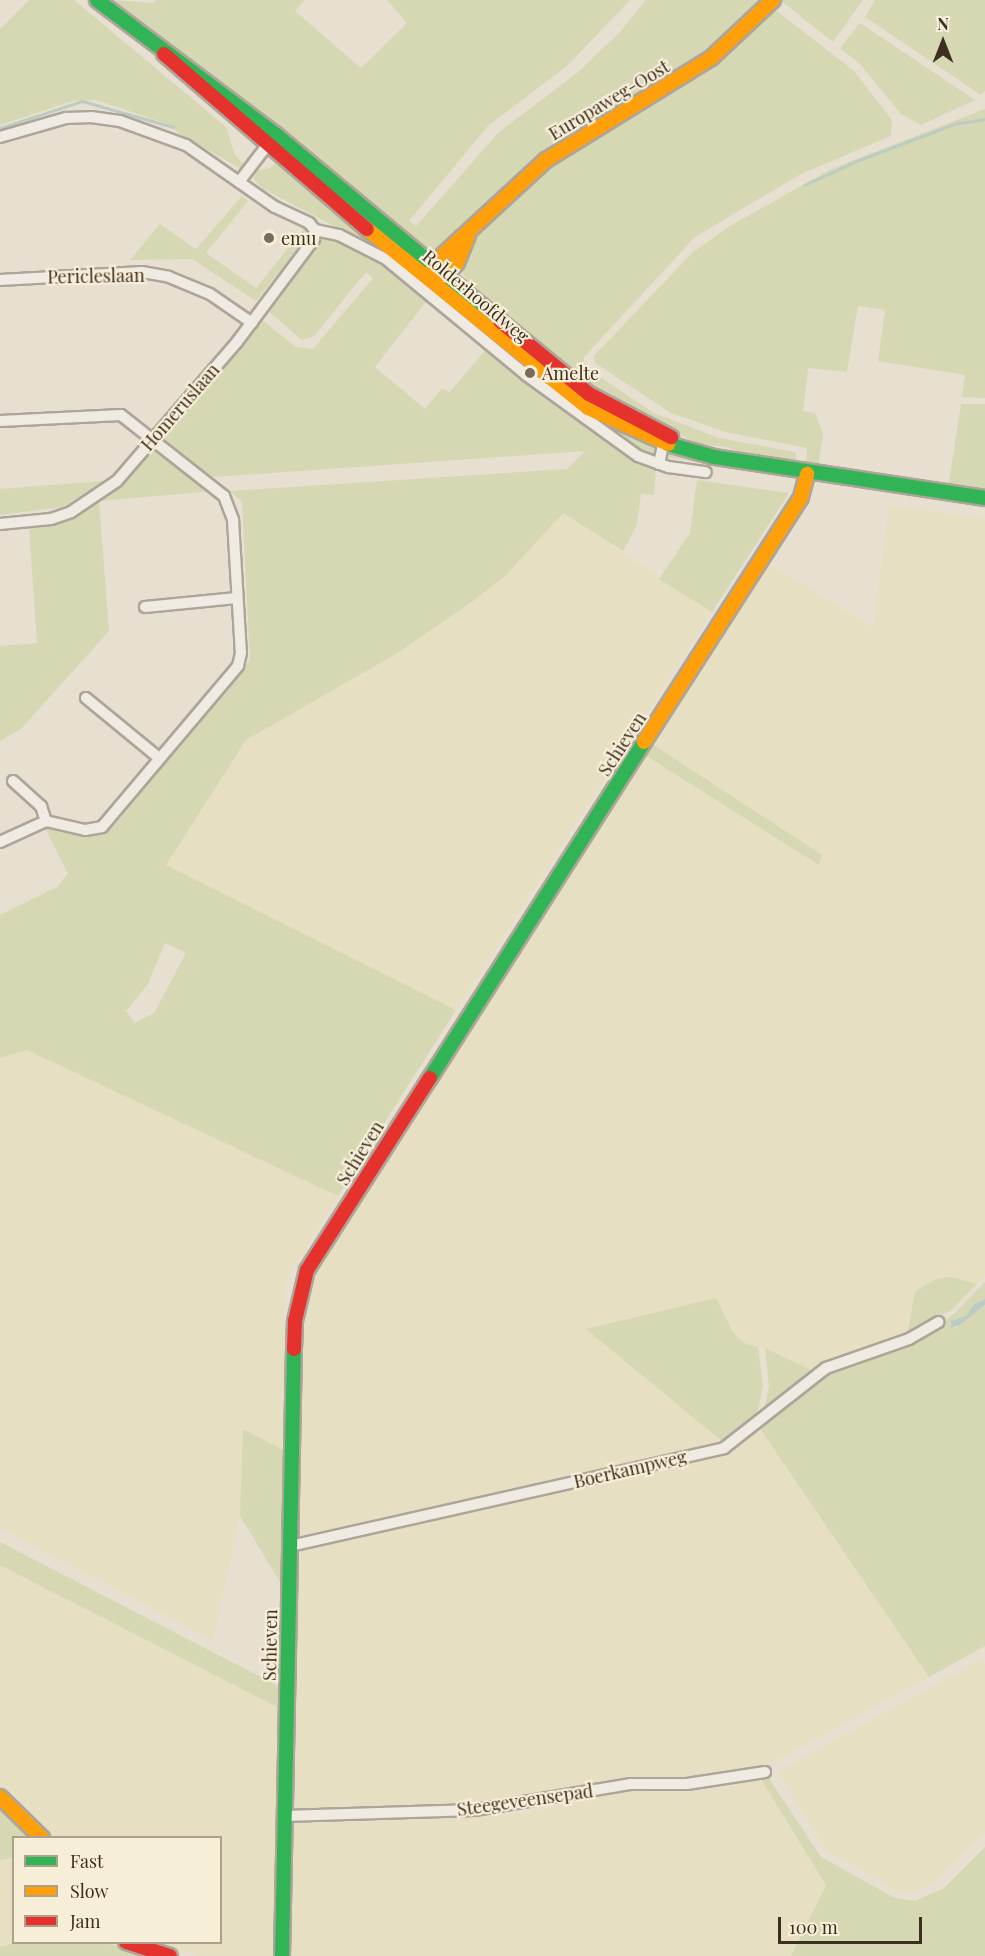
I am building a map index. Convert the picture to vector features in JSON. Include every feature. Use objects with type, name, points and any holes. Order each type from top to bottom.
[{"type":"main road","name":"Rolderhoofdweg","points":[[97,0],[164,54],[196,72],[429,280],[588,408],[714,457],[807,474],[985,498]]},
{"type":"main road","name":"Europaweg-Oost","points":[[433,265],[468,236],[546,160],[711,58],[773,0]]},
{"type":"main road","name":"Rolderhoofdweg","points":[[271,140],[433,265],[589,394],[665,439]]},
{"type":"main road","name":"Europaweg-Oost","points":[[446,276],[466,246],[468,236]]},
{"type":"main road","points":[[433,265],[429,280],[446,276]]},
{"type":"main road","name":"Schieven","points":[[282,1956],[295,1321],[307,1270],[801,497],[807,474]]},
{"type":"main road","points":[[0,1797],[40,1836]]},
{"type":"main road","points":[[132,1944],[170,1956]]},
{"type":"street","points":[[0,137],[66,118],[120,121],[186,145],[315,230],[339,235],[386,259],[526,375],[638,456],[659,464],[706,472]]},
{"type":"street","points":[[239,182],[271,140]]},
{"type":"street","name":"Homeruslaan","points":[[0,524],[51,519],[83,506],[117,481],[152,437],[252,323],[314,239],[315,230]]},
{"type":"street","name":"Pericleslaan","points":[[0,280],[142,272],[169,277],[210,294],[252,323]]},
{"type":"street","points":[[0,421],[115,414],[128,418],[228,502],[241,653],[238,666],[102,827],[85,830],[46,821],[0,842]]},
{"type":"street","points":[[659,464],[665,439]]},
{"type":"street","points":[[145,607],[237,598]]},
{"type":"street","points":[[86,698],[159,758]]},
{"type":"street","points":[[13,781],[41,806],[46,821]]},
{"type":"street","name":"Boerkampweg","points":[[290,1546],[724,1448],[826,1368],[909,1339],[938,1322]]},
{"type":"street","name":"Steegeveensepad","points":[[284,1816],[475,1810],[630,1784],[687,1784],[765,1772]]},
{"type":"shaded area","points":[[889,505],[985,519],[985,1274],[977,1284],[951,1277],[908,1319],[907,1335],[812,1370],[778,1352],[744,1343],[733,1331],[716,1298],[587,1329],[723,1442],[298,1536],[301,1319],[313,1272],[645,755],[819,865],[821,855],[652,744],[766,561],[873,628]]},
{"type":"shaded area","points":[[563,513],[712,612],[456,1010],[166,865],[246,740],[399,652],[473,601],[506,575]]},
{"type":"shaded area","points":[[27,1049],[338,1196],[285,1281],[283,1450],[243,1430],[240,1516],[213,1640],[0,1528],[0,1058]]},
{"type":"shaded area","points":[[985,1299],[985,1305],[960,1325],[951,1328],[951,1321],[966,1316],[973,1305]]},
{"type":"shaded area","points":[[759,1427],[929,1677],[770,1764],[688,1777],[629,1778],[475,1806],[293,1809],[299,1547],[728,1451]]},
{"type":"shaded area","points":[[0,1565],[281,1709],[276,1956],[200,1956],[157,1944],[222,1944],[222,1836],[52,1836],[0,1788]]},
{"type":"shaded area","points":[[980,1660],[985,1664],[985,1833],[935,1881],[912,1893],[896,1890],[827,1851],[778,1772]]},
{"type":"shaded area","points":[[761,1779],[826,1885],[791,1956],[290,1956],[293,1826],[296,1824],[513,1815],[632,1791],[692,1793]]},
{"type":"shaded area","points":[[12,1850],[14,1944],[0,1947],[0,1853]]},
{"type":"green space","points":[[29,0],[74,0],[226,127],[235,155],[244,165],[241,169],[177,132],[173,126],[96,100],[73,101],[0,125],[0,29]]},
{"type":"green space","points":[[110,0],[154,3],[155,0],[305,0],[295,11],[361,68],[407,23],[387,0],[630,0],[567,66],[488,126],[409,221],[416,226],[499,132],[577,73],[620,32],[646,0],[764,0],[711,50],[550,150],[435,252],[417,245]]},
{"type":"green space","points":[[780,0],[863,0],[833,42]]},
{"type":"green space","points":[[875,0],[985,0],[985,91],[981,95],[865,17]]},
{"type":"green space","points":[[773,8],[854,71],[892,120],[891,136],[801,174],[695,237],[584,357],[584,362],[606,381],[654,413],[719,438],[795,452],[798,464],[778,463],[722,446],[700,445],[594,391],[468,288],[462,269],[468,248],[482,227],[544,167],[719,58]]},
{"type":"green space","points":[[860,23],[975,100],[921,125],[901,114],[860,64],[840,48]]},
{"type":"green space","points":[[985,109],[985,398],[962,397],[965,375],[878,361],[885,310],[858,306],[847,372],[808,368],[803,411],[815,413],[823,434],[818,469],[806,464],[807,448],[726,432],[671,413],[595,363],[593,357],[693,252],[730,226],[831,169]]},
{"type":"green space","points":[[279,160],[364,231],[383,252],[262,188],[254,179],[255,171],[270,168]]},
{"type":"green space","points":[[242,196],[248,201],[206,253],[256,288],[306,226],[312,231],[256,301],[192,259],[130,260],[160,224],[196,249]]},
{"type":"green space","points":[[323,238],[347,243],[377,258],[429,298],[375,367],[425,409],[442,388],[450,392],[488,347],[598,435],[656,467],[654,495],[641,494],[637,525],[623,551],[563,513],[506,575],[473,601],[399,652],[246,740],[166,865],[456,1010],[338,1196],[27,1050],[0,1058],[0,915],[57,887],[68,873],[44,826],[86,834],[110,825],[113,827],[250,660],[242,502],[230,491],[567,469],[585,451],[213,477],[165,442],[164,432],[262,320],[296,347],[313,349],[373,278],[366,272],[314,336],[302,340],[268,311]],"holes":[[[165,943],[186,953],[154,1013],[135,1023],[126,1011],[148,984]]]},
{"type":"green space","points":[[961,404],[985,404],[985,494],[948,488]]},
{"type":"green space","points":[[584,409],[676,452],[740,469],[642,453],[613,435]]},
{"type":"green space","points":[[153,447],[215,491],[99,501],[109,631],[21,729],[0,741],[0,646],[37,643],[29,526],[68,517],[98,501]]},
{"type":"green space","points":[[697,480],[789,493],[712,612],[659,579],[690,533]]},
{"type":"green space","points":[[103,481],[63,507],[0,515],[0,489]]},
{"type":"green space","points":[[652,744],[822,855],[819,865],[645,755]]},
{"type":"green space","points":[[951,1277],[977,1284],[950,1311],[920,1324],[907,1335],[915,1292],[936,1279]]},
{"type":"green space","points":[[985,1282],[985,1299],[973,1305],[966,1316],[950,1323],[955,1329],[985,1305],[985,1646],[929,1677],[759,1427],[819,1378],[928,1333],[954,1314]]},
{"type":"green space","points":[[716,1298],[733,1332],[744,1343],[758,1347],[763,1386],[757,1415],[723,1442],[586,1329]]},
{"type":"green space","points":[[765,1348],[812,1370],[764,1409],[769,1387]]},
{"type":"green space","points":[[243,1429],[283,1450],[284,1589],[240,1516]]},
{"type":"green space","points":[[0,1542],[282,1688],[281,1709],[0,1565]]},
{"type":"green space","points":[[768,1777],[821,1857],[895,1898],[915,1901],[944,1888],[985,1847],[985,1956],[791,1956],[826,1885],[761,1779]]},
{"type":"green space","points":[[0,1808],[32,1836],[12,1836],[12,1858],[0,1860]]},
{"type":"green space","points":[[12,1944],[110,1944],[151,1956],[0,1956],[0,1947]]},
{"type":"waterway","points":[[0,128],[82,101],[173,127]]},
{"type":"waterway","points":[[804,185],[859,160],[954,124],[985,119]]},
{"type":"traffic: fast","points":[[97,0],[275,134],[500,321]]},
{"type":"traffic: fast","points":[[668,444],[714,457],[985,498]]},
{"type":"traffic: fast","points":[[430,1078],[644,742]]},
{"type":"traffic: fast","points":[[282,1956],[294,1349]]},
{"type":"traffic: slow","points":[[431,273],[444,254],[546,160],[711,58],[773,0]]},
{"type":"traffic: slow","points":[[367,229],[588,408],[668,444]]},
{"type":"traffic: slow","points":[[438,278],[446,276],[457,263],[468,236]]},
{"type":"traffic: slow","points":[[644,742],[801,497],[807,474]]},
{"type":"traffic: slow","points":[[0,1797],[40,1836]]},
{"type":"traffic: jam","points":[[164,54],[367,229]]},
{"type":"traffic: jam","points":[[500,321],[589,394],[671,437]]},
{"type":"traffic: jam","points":[[294,1349],[295,1321],[307,1270],[430,1078]]},
{"type":"traffic: jam","points":[[132,1944],[170,1956]]},
{"type":"place","name":"emu","points":[[269,238]]},
{"type":"place","name":"Amelte","points":[[530,373]]}]
